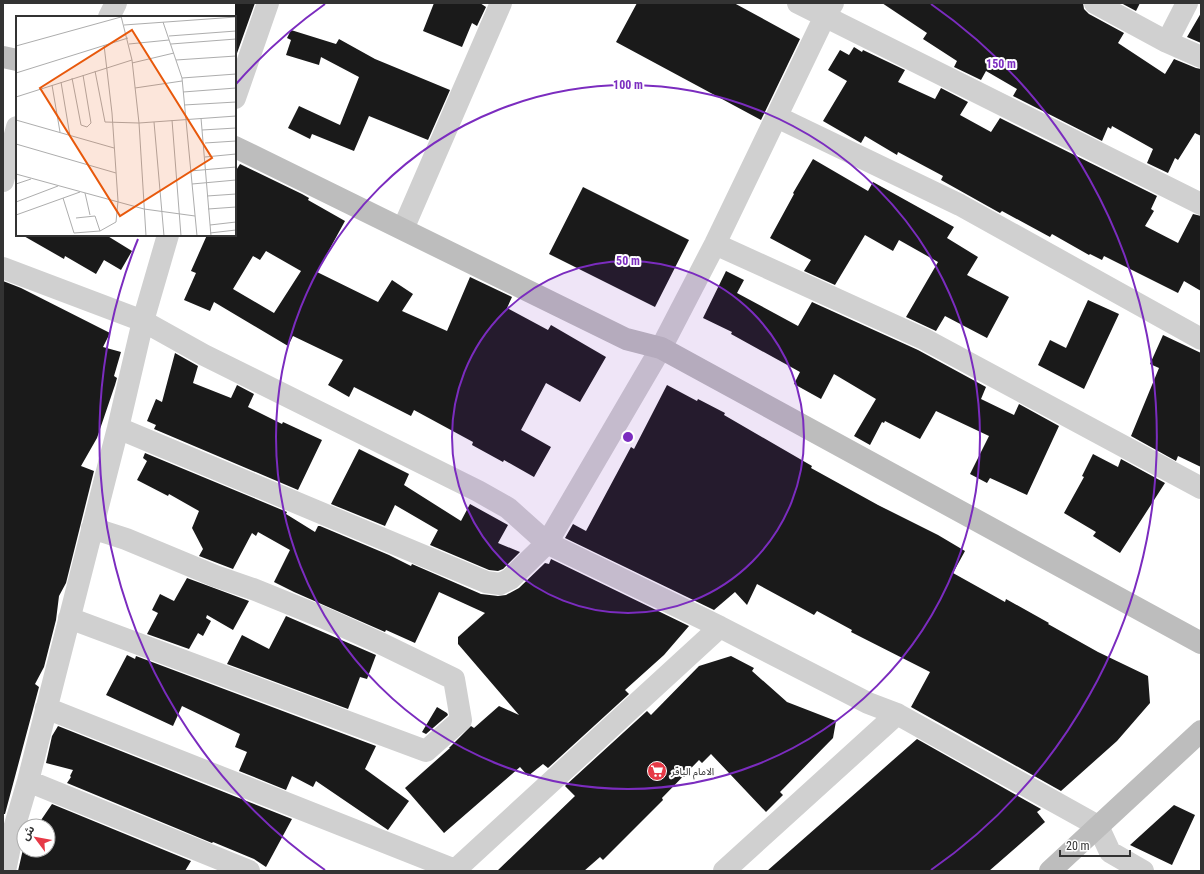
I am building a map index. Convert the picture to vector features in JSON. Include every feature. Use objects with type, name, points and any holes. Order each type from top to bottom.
[{"type":"main road","points":[[3,57],[16,60]]},
{"type":"main road","points":[[236,147],[626,339],[661,348],[1201,643]]},
{"type":"main road","points":[[1050,871],[1201,732]]},
{"type":"street","points":[[110,16],[116,3]]},
{"type":"street","points":[[236,95],[268,3]]},
{"type":"street","points":[[403,229],[501,3]]},
{"type":"street","points":[[798,3],[829,10],[1201,204]]},
{"type":"street","points":[[1096,3],[1167,42],[1201,57]]},
{"type":"street","points":[[1167,42],[1186,3]]},
{"type":"street","points":[[118,428],[486,582],[500,584],[510,579],[548,543],[661,348],[715,244],[829,10]]},
{"type":"street","points":[[777,117],[960,205],[1201,339]]},
{"type":"street","points":[[3,180],[16,131]]},
{"type":"street","points":[[5,871],[13,832],[28,781],[118,428],[143,321],[168,236]]},
{"type":"street","points":[[715,244],[924,339],[1201,488]]},
{"type":"street","points":[[3,268],[143,321],[204,354],[478,491],[508,508],[548,543],[720,627],[868,703],[897,714],[1098,826],[1110,852],[1143,871]]},
{"type":"street","points":[[69,618],[426,751],[461,720],[454,679],[322,617],[253,589],[215,576],[126,539],[92,528]]},
{"type":"street","points":[[46,708],[454,870],[720,627]]},
{"type":"street","points":[[724,871],[897,714]]},
{"type":"street","points":[[28,781],[249,871]]},
{"type":"building","points":[[235,3],[255,3],[236,56],[236,16]]},
{"type":"building","points":[[434,3],[480,3],[486,7],[477,26],[472,23],[462,47],[423,31]]},
{"type":"building","points":[[637,3],[734,3],[800,39],[761,120],[616,42]]},
{"type":"building","points":[[882,3],[1083,3],[1084,9],[1089,14],[1124,33],[1118,43],[1165,74],[1174,59],[1201,69],[1201,136],[1195,133],[1178,160],[1175,158],[1168,173],[1147,163],[1153,149],[1112,126],[1111,129],[1108,127],[1102,141],[1013,96],[1017,89],[986,71],[981,80],[954,67],[957,61],[923,39],[927,33]]},
{"type":"building","points":[[1121,3],[1140,3],[1136,11]]},
{"type":"building","points":[[1201,13],[1201,43],[1187,37]]},
{"type":"building","points":[[291,30],[336,44],[339,39],[375,59],[450,90],[428,140],[369,116],[354,151],[312,134],[310,139],[288,128],[299,106],[340,125],[359,77],[321,57],[319,65],[286,55],[291,40],[287,38]]},
{"type":"building","points":[[854,47],[862,52],[863,50],[905,70],[898,82],[935,99],[941,88],[968,102],[960,115],[991,132],[1000,118],[1157,196],[1151,209],[1154,211],[1145,226],[1178,243],[1193,214],[1201,216],[1201,291],[1184,281],[1178,293],[1104,256],[1102,260],[1090,254],[1089,255],[1052,234],[1050,237],[1002,211],[1000,213],[941,180],[943,176],[898,152],[897,155],[865,136],[861,143],[823,121],[847,81],[828,70],[840,50],[849,55]]},
{"type":"building","points":[[813,159],[868,191],[873,182],[954,227],[947,238],[978,257],[967,275],[1009,297],[987,338],[945,316],[936,331],[906,317],[938,262],[899,240],[893,251],[865,235],[835,285],[804,271],[811,260],[770,238],[794,194],[793,193]]},
{"type":"building","points":[[240,164],[302,194],[309,198],[308,200],[345,221],[317,272],[378,302],[392,280],[413,294],[402,311],[447,331],[470,277],[512,297],[507,308],[548,330],[551,325],[606,357],[580,402],[546,383],[521,430],[551,447],[534,477],[504,460],[503,462],[472,445],[473,442],[414,410],[411,416],[354,387],[349,397],[328,385],[343,360],[293,336],[288,346],[214,302],[210,311],[184,300],[196,273],[191,271],[207,236],[236,236],[236,170]],"holes":[[[266,251],[301,271],[274,313],[233,289],[253,256],[260,260]]]},
{"type":"building","points":[[583,187],[689,240],[655,307],[549,254]]},
{"type":"building","points":[[24,236],[108,236],[132,251],[121,270],[104,260],[96,274],[65,256],[64,259]]},
{"type":"building","points":[[726,271],[744,280],[737,293],[798,326],[812,302],[918,350],[986,387],[981,399],[1014,415],[1019,404],[1059,426],[1027,495],[990,478],[987,483],[970,474],[989,436],[936,411],[920,439],[885,421],[884,423],[882,422],[870,445],[854,436],[876,399],[834,374],[821,399],[794,384],[800,372],[731,334],[732,332],[703,318]]},
{"type":"building","points":[[3,281],[21,288],[110,333],[103,347],[121,352],[114,376],[117,378],[97,438],[81,466],[94,471],[66,583],[59,596],[56,620],[44,667],[35,684],[39,687],[5,814],[3,814]]},
{"type":"building","points":[[1088,300],[1119,314],[1084,389],[1038,365],[1050,340],[1066,348]]},
{"type":"building","points":[[1163,335],[1201,353],[1201,467],[1178,456],[1176,461],[1131,436],[1159,368],[1150,364]]},
{"type":"building","points":[[175,353],[198,366],[193,383],[231,398],[237,385],[254,394],[248,407],[282,424],[283,422],[322,440],[298,490],[154,429],[156,425],[147,421],[156,399],[162,402]]},
{"type":"building","points":[[667,385],[697,401],[698,399],[725,413],[724,415],[812,466],[811,468],[878,505],[938,535],[965,551],[953,573],[1005,602],[1006,599],[1098,652],[1148,676],[1150,703],[1117,741],[1061,791],[911,707],[930,672],[851,632],[852,630],[817,611],[814,615],[757,584],[747,605],[735,592],[714,610],[565,538],[573,524],[586,531],[631,447],[634,449]]},
{"type":"building","points":[[359,449],[409,474],[404,485],[461,521],[470,504],[508,525],[498,543],[520,552],[503,569],[498,571],[489,570],[430,545],[438,530],[395,505],[385,526],[331,504]]},
{"type":"building","points":[[145,453],[287,512],[286,514],[315,532],[318,526],[320,526],[389,555],[411,566],[412,564],[481,594],[498,596],[506,595],[519,588],[545,563],[549,564],[551,559],[689,626],[664,655],[625,690],[629,694],[548,768],[543,764],[528,776],[520,767],[444,833],[405,788],[450,748],[471,726],[474,728],[499,706],[519,715],[458,644],[458,637],[485,613],[439,592],[415,643],[386,630],[385,632],[274,582],[290,550],[258,532],[256,536],[252,533],[233,569],[199,556],[203,549],[192,528],[199,511],[169,494],[168,496],[137,480],[147,461],[143,458]]},
{"type":"building","points":[[1093,454],[1118,467],[1121,459],[1165,483],[1120,553],[1093,536],[1096,532],[1064,513],[1084,477],[1082,476]]},
{"type":"building","points":[[187,578],[249,601],[233,630],[207,615],[206,618],[211,621],[203,636],[198,633],[189,649],[147,634],[158,613],[152,610],[160,594],[174,601]]},
{"type":"building","points":[[286,616],[376,655],[367,679],[360,677],[348,709],[227,664],[242,635],[269,649]]},
{"type":"building","points":[[127,655],[135,659],[136,656],[376,746],[365,769],[409,801],[388,830],[316,781],[313,787],[292,776],[286,790],[239,771],[247,752],[235,747],[240,734],[182,706],[173,726],[106,695]]},
{"type":"building","points":[[731,656],[754,668],[752,671],[787,702],[836,721],[833,738],[780,792],[783,795],[766,812],[711,754],[702,763],[699,760],[662,798],[663,800],[603,860],[600,857],[584,871],[497,871],[575,796],[565,786],[647,711],[651,715],[699,666]]},
{"type":"building","points":[[437,707],[448,715],[426,734],[422,732]]},
{"type":"building","points":[[58,726],[292,819],[266,867],[254,859],[67,783],[73,770],[46,763],[52,736]]},
{"type":"building","points":[[917,739],[1041,809],[1037,812],[1045,822],[989,871],[767,871]]},
{"type":"building","points":[[52,804],[191,861],[185,871],[18,871],[21,858],[56,858],[56,818],[42,818]]},
{"type":"building","points":[[1174,805],[1195,815],[1172,865],[1130,845]]},
{"type":"place","name":"الامام الباقر","points":[[657,771]]}]
